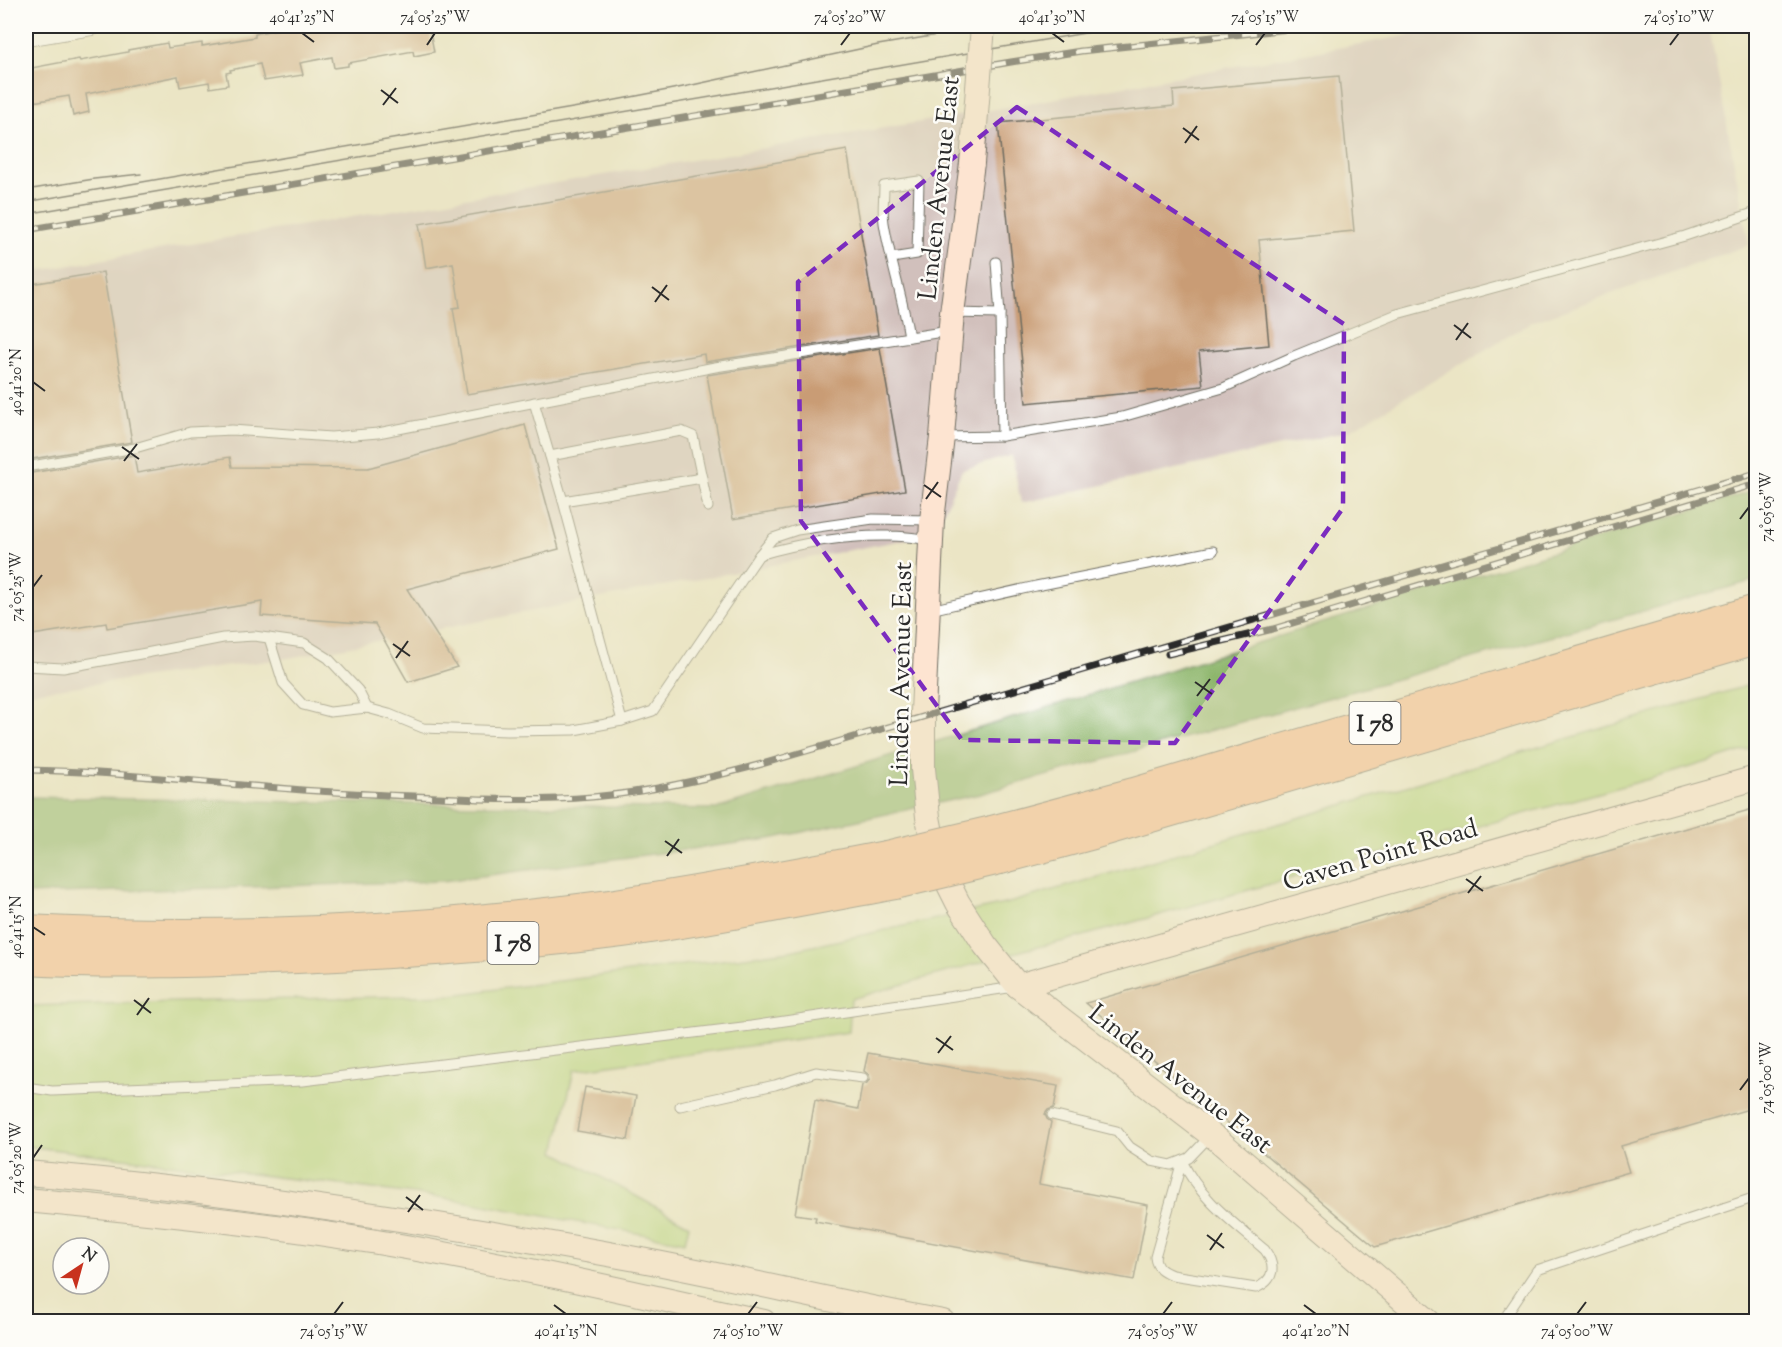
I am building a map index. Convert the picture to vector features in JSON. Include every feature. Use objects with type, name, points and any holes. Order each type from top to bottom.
[{"type":"highway","name":"I 78","points":[[996,845],[1134,794],[1756,611]]},
{"type":"highway","name":"I 78","points":[[26,959],[127,948],[354,954],[501,944],[635,929],[751,910],[891,870],[996,845],[1114,827],[1756,638]]},
{"type":"highway","name":"I 78","points":[[26,931],[127,948]]},
{"type":"street","points":[[26,37],[92,26]]},
{"type":"street","name":"Linden Avenue East","points":[[982,26],[972,163],[952,322],[932,530],[923,712],[923,769],[928,817],[936,859],[964,912],[1018,986],[1211,1135],[1430,1322]]},
{"type":"street","name":"Caven Point Road","points":[[1018,986],[1756,778]]},
{"type":"street","points":[[26,1173],[93,1178],[237,1195],[519,1239],[638,1260],[943,1322]]},
{"type":"street","points":[[26,1200],[244,1223],[376,1242],[512,1267],[764,1322]]},
{"type":"street","points":[[1396,1293],[1402,1322]]},
{"type":"lane","points":[[892,258],[917,254],[919,181],[884,186],[884,222],[892,258],[905,310],[909,337]]},
{"type":"lane","points":[[942,437],[1002,436],[1122,417],[1223,388],[1397,314],[1684,236],[1756,212]]},
{"type":"lane","points":[[996,262],[1000,314],[1002,436]]},
{"type":"lane","points":[[26,467],[135,448],[190,432],[232,430],[332,436],[378,433],[715,367],[909,337],[952,322],[1000,314]]},
{"type":"lane","points":[[534,402],[622,721]]},
{"type":"lane","points":[[550,456],[670,431],[681,431],[693,436],[708,507]]},
{"type":"lane","points":[[563,501],[702,478]]},
{"type":"lane","points":[[269,638],[283,683],[303,705],[330,712],[367,708],[423,728],[507,731],[574,730],[622,721],[653,711],[759,555],[773,538],[797,530],[873,519],[932,530]]},
{"type":"lane","points":[[759,555],[779,549],[845,539],[932,530]]},
{"type":"lane","points":[[928,610],[1213,551]]},
{"type":"lane","points":[[26,666],[63,668],[223,638],[254,636],[304,644],[328,658],[358,690],[367,708]]},
{"type":"lane","points":[[26,1087],[52,1091],[303,1081],[751,1026],[1018,986]]},
{"type":"lane","points":[[680,1106],[782,1084],[816,1072],[863,1078]]},
{"type":"lane","points":[[1052,1115],[1117,1131],[1130,1147],[1152,1161],[1171,1166],[1189,1158],[1211,1135]]},
{"type":"lane","points":[[1182,1161],[1190,1178],[1208,1200],[1265,1250],[1271,1258],[1273,1266],[1270,1277],[1263,1285],[1256,1288],[1172,1275],[1163,1272],[1156,1264],[1155,1257],[1182,1161]]},
{"type":"lane","points":[[1502,1322],[1537,1270],[1756,1197]]},
{"type":"highlighted area","points":[[1017,107],[1344,324],[1343,508],[1175,743],[962,740],[801,521],[798,282]]},
{"type":"shaded area","points":[[1460,26],[1709,26],[1749,245],[1532,322],[1349,431],[1021,503],[1012,455],[962,470],[934,534],[283,659],[26,693],[26,273],[962,115]]},
{"type":"green space","points":[[1756,490],[1756,580],[980,794],[770,839],[443,881],[26,894],[26,797],[716,809]]},
{"type":"green space","points":[[1756,683],[1756,747],[1678,771],[851,999],[849,1032],[574,1070],[555,1152],[689,1225],[685,1242],[446,1198],[26,1146],[26,1006],[452,995],[790,951],[1009,903]]},
{"type":"building","points":[[314,26],[429,26],[434,52],[414,56],[413,51],[348,63],[348,66],[334,68],[332,57],[300,63],[303,75],[264,81],[260,64],[230,70],[231,72],[226,73],[228,85],[210,88],[209,82],[180,87],[178,76],[86,94],[89,112],[73,116],[69,96],[26,103],[26,69],[79,59],[80,61],[167,43],[168,48],[202,43],[202,46],[255,37],[255,34],[273,30]]},
{"type":"building","points":[[1339,76],[1354,231],[1259,240],[1269,345],[1199,352],[1203,386],[1026,403],[998,123],[1174,106],[1173,91]]},
{"type":"building","points":[[847,150],[878,335],[705,362],[704,354],[467,394],[453,308],[460,307],[453,263],[426,268],[419,224]]},
{"type":"building","points":[[103,272],[132,442],[26,460],[26,285]]},
{"type":"building","points":[[880,348],[905,490],[733,519],[707,375]]},
{"type":"building","points":[[525,425],[559,549],[407,589],[457,667],[408,682],[375,624],[261,616],[262,602],[107,628],[106,623],[26,636],[26,474],[134,455],[137,473],[230,457],[232,467],[368,468]]},
{"type":"building","points":[[1756,808],[1756,1107],[1621,1146],[1629,1172],[1375,1247],[1086,1003]]},
{"type":"building","points":[[868,1053],[1058,1086],[1054,1108],[1045,1114],[1051,1122],[1039,1184],[1148,1205],[1134,1280],[815,1221],[816,1217],[795,1214],[815,1100],[858,1109],[862,1085],[870,1079],[864,1071]]},
{"type":"building","points":[[585,1087],[636,1096],[628,1140],[577,1131]]},
{"type":"tram line","points":[[26,202],[590,105],[878,45],[991,26]]},
{"type":"tram line","points":[[26,214],[1126,26]]},
{"type":"tram line","points":[[26,190],[141,174]]},
{"type":"railway","points":[[26,230],[1011,62],[1081,51],[1318,26]]},
{"type":"railway","points":[[26,770],[116,774],[330,792],[476,799],[573,798],[614,795],[656,788],[762,764],[1756,473]]},
{"type":"railway","points":[[1168,654],[1273,629],[1756,484]]}]
